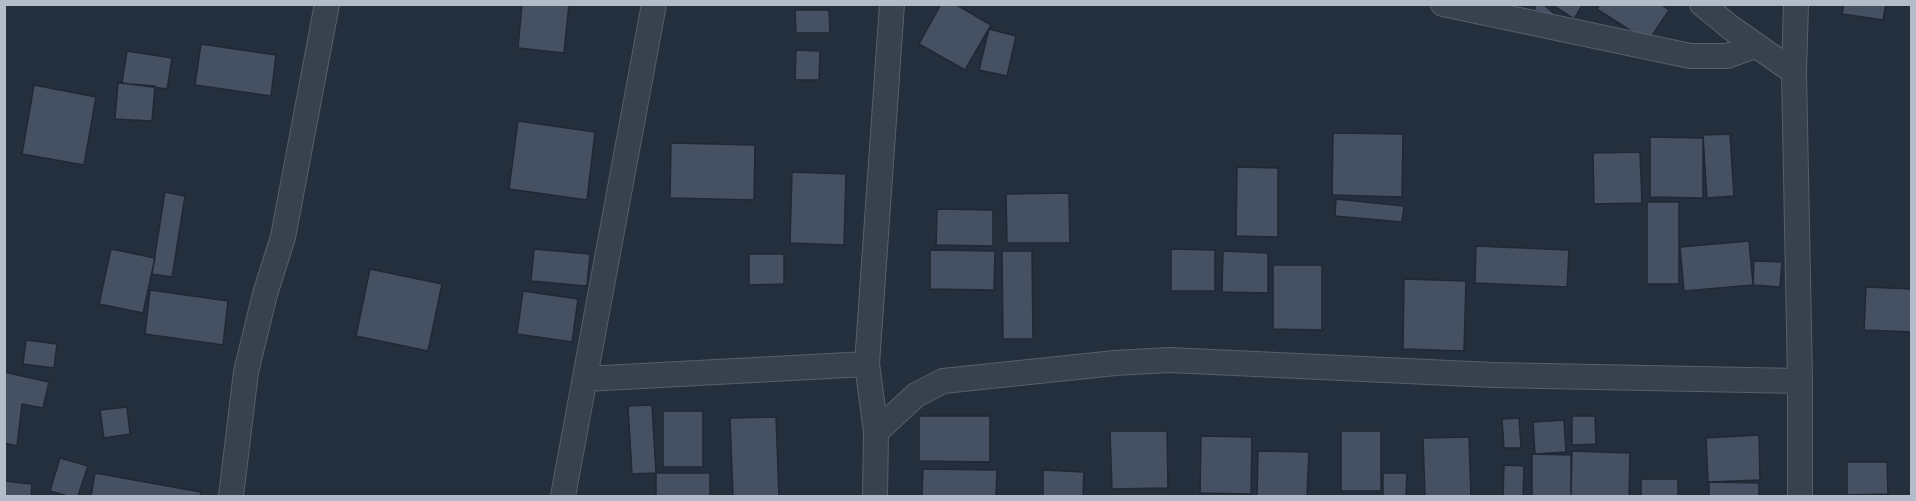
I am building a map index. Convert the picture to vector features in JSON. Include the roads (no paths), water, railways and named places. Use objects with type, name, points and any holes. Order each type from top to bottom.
[{"type":"street","points":[[231,496],[246,372],[265,294],[283,237],[327,4]]},
{"type":"street","points":[[563,496],[654,4]]},
{"type":"street","points":[[875,496],[876,432],[867,364],[892,4]]},
{"type":"street","points":[[1443,4],[1690,56],[1727,56],[1755,46]]},
{"type":"street","points":[[1702,4],[1755,46],[1794,72]]},
{"type":"street","points":[[1796,4],[1794,72],[1800,496]]},
{"type":"street","points":[[876,432],[916,395],[943,381],[1126,362],[1169,360],[1493,375],[1800,381]]},
{"type":"street","points":[[585,380],[867,364]]}]
